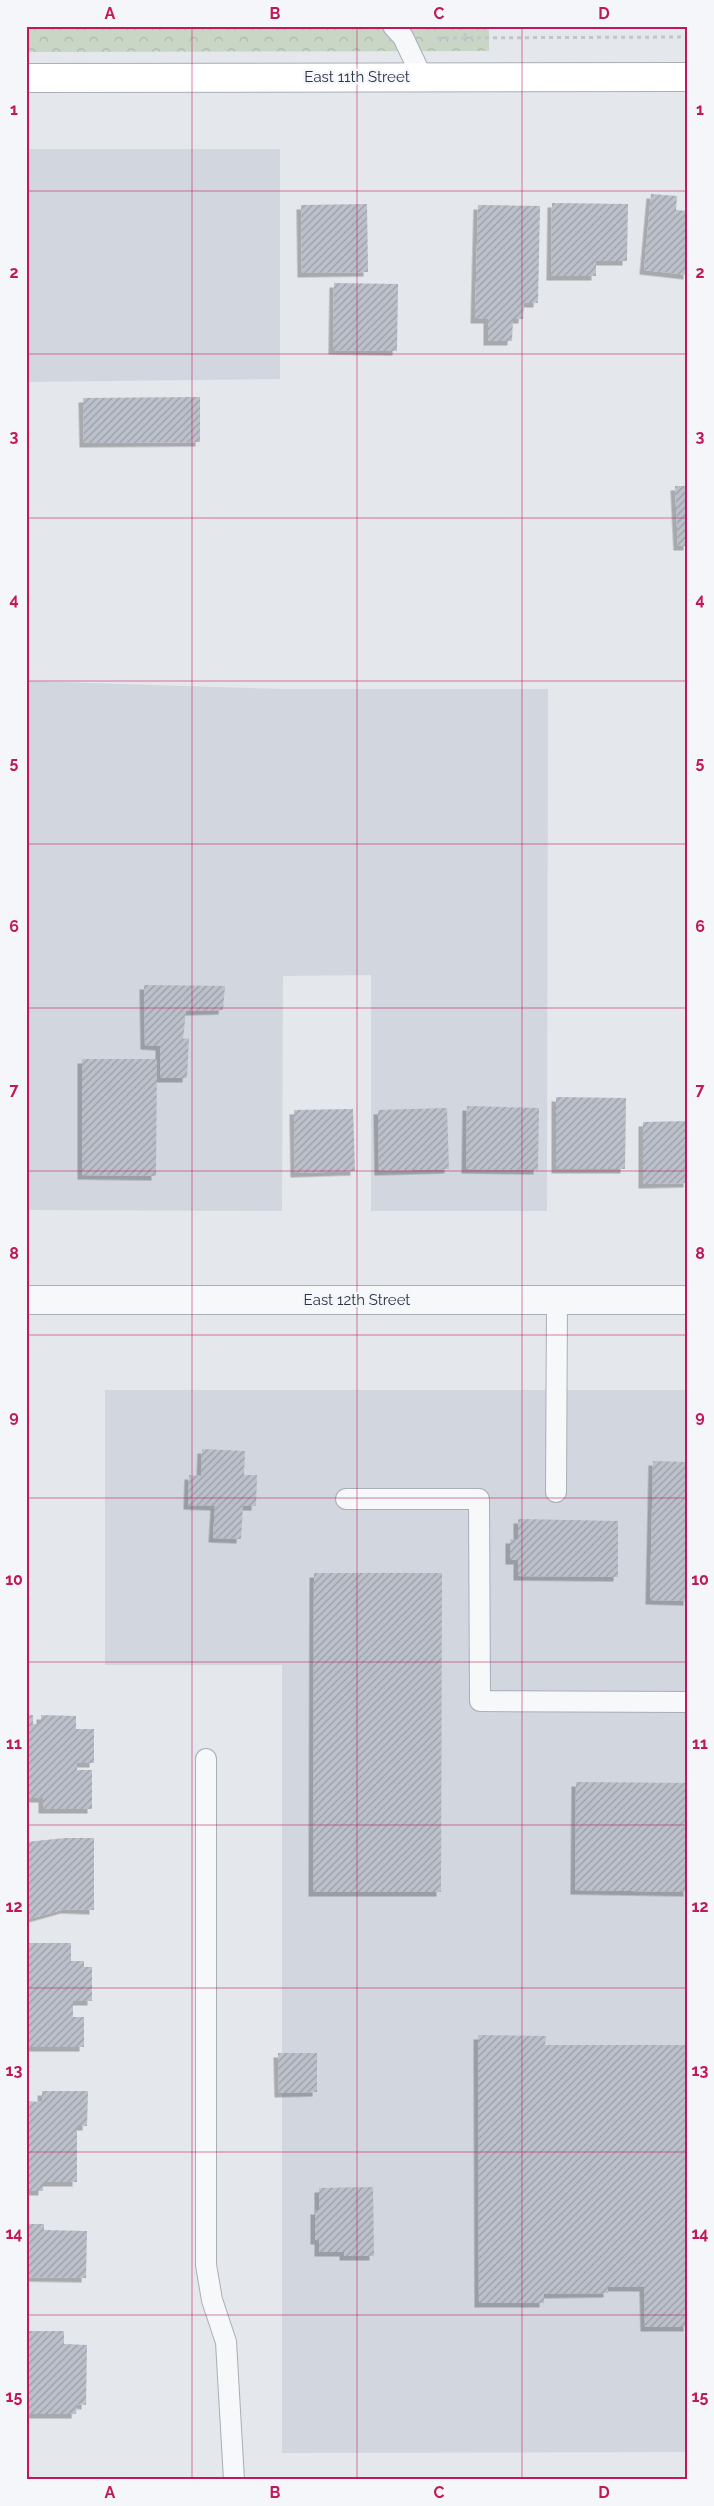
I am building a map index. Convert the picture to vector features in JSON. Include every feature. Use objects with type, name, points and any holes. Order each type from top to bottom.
[{"type":"main road","name":"East 11th Street","points":[[26,78],[688,77]]},
{"type":"street","name":"East 12th Street","points":[[26,1300],[688,1300]]},
{"type":"lane","points":[[393,26],[403,37],[422,77]]},
{"type":"lane","points":[[556,1492],[557,1300]]},
{"type":"lane","points":[[346,1499],[479,1499],[480,1701],[688,1702]]},
{"type":"lane","points":[[206,1759],[206,2265],[212,2300],[226,2342],[234,2480]]},
{"type":"path","points":[[461,26],[466,37]]},
{"type":"path","points":[[433,38],[688,37]]},
{"type":"shaded area","points":[[26,149],[280,149],[280,379],[26,382]]},
{"type":"shaded area","points":[[26,681],[282,689],[548,689],[547,1211],[371,1211],[371,975],[283,976],[282,1211],[26,1210]]},
{"type":"shaded area","points":[[105,1390],[688,1390],[688,2452],[282,2453],[282,1665],[105,1665]]},
{"type":"green space","points":[[26,26],[489,26],[489,51],[26,52]]},
{"type":"building","points":[[651,194],[677,196],[676,210],[688,211],[688,275],[644,270]]},
{"type":"building","points":[[552,203],[628,204],[627,261],[596,261],[596,276],[551,276]]},
{"type":"building","points":[[367,204],[368,272],[302,273],[301,205]]},
{"type":"building","points":[[478,205],[540,206],[538,303],[524,303],[523,319],[513,319],[512,341],[488,341],[488,319],[475,319]]},
{"type":"building","points":[[334,283],[398,284],[397,351],[333,350]]},
{"type":"building","points":[[200,397],[200,442],[84,443],[83,398]]},
{"type":"building","points":[[675,486],[688,486],[688,546],[678,546]]},
{"type":"building","points":[[144,985],[225,986],[223,1010],[186,1011],[183,1039],[189,1038],[187,1078],[160,1078],[160,1046],[145,1045]]},
{"type":"building","points":[[82,1059],[157,1059],[156,1176],[82,1175]]},
{"type":"building","points":[[556,1097],[626,1098],[625,1169],[556,1169]]},
{"type":"building","points":[[467,1106],[539,1108],[538,1170],[466,1169]]},
{"type":"building","points":[[447,1108],[449,1169],[379,1171],[378,1110]]},
{"type":"building","points":[[353,1109],[355,1171],[295,1173],[294,1110]]},
{"type":"building","points":[[688,1121],[688,1183],[643,1184],[643,1122]]},
{"type":"building","points":[[202,1449],[245,1451],[244,1475],[257,1475],[256,1506],[243,1506],[241,1539],[213,1538],[215,1506],[188,1505],[189,1475],[201,1476]]},
{"type":"building","points":[[653,1461],[688,1462],[688,1601],[650,1600]]},
{"type":"building","points":[[518,1519],[618,1521],[618,1577],[518,1576],[518,1560],[510,1560],[510,1539],[518,1539]]},
{"type":"building","points":[[314,1573],[442,1573],[441,1892],[313,1892]]},
{"type":"building","points":[[26,1715],[33,1715],[33,1724],[41,1724],[41,1715],[76,1716],[76,1729],[94,1729],[94,1763],[77,1763],[77,1770],[92,1770],[92,1809],[43,1809],[43,1798],[26,1798]]},
{"type":"building","points":[[576,1782],[688,1783],[688,1892],[575,1890]]},
{"type":"building","points":[[65,1838],[94,1838],[94,1910],[65,1909],[26,1920],[26,1842]]},
{"type":"building","points":[[26,1943],[71,1943],[71,1961],[84,1961],[84,1967],[92,1967],[92,2001],[73,2001],[73,2017],[84,2017],[84,2047],[29,2047],[29,2059],[26,2059]]},
{"type":"building","points":[[478,2035],[546,2036],[545,2045],[688,2045],[688,2327],[645,2327],[644,2287],[608,2287],[608,2293],[544,2294],[544,2303],[479,2303]]},
{"type":"building","points":[[278,2053],[317,2053],[317,2092],[279,2093]]},
{"type":"building","points":[[42,2091],[88,2091],[87,2126],[77,2126],[77,2182],[43,2182],[43,2191],[26,2191],[26,2101],[42,2102]]},
{"type":"building","points":[[373,2187],[374,2256],[344,2256],[344,2252],[319,2252],[319,2240],[315,2240],[315,2210],[319,2210],[319,2188]]},
{"type":"building","points":[[26,2224],[44,2224],[44,2230],[87,2231],[86,2278],[26,2277]]},
{"type":"building","points":[[26,2331],[64,2331],[64,2344],[87,2345],[86,2405],[77,2404],[76,2414],[26,2414]]}]
